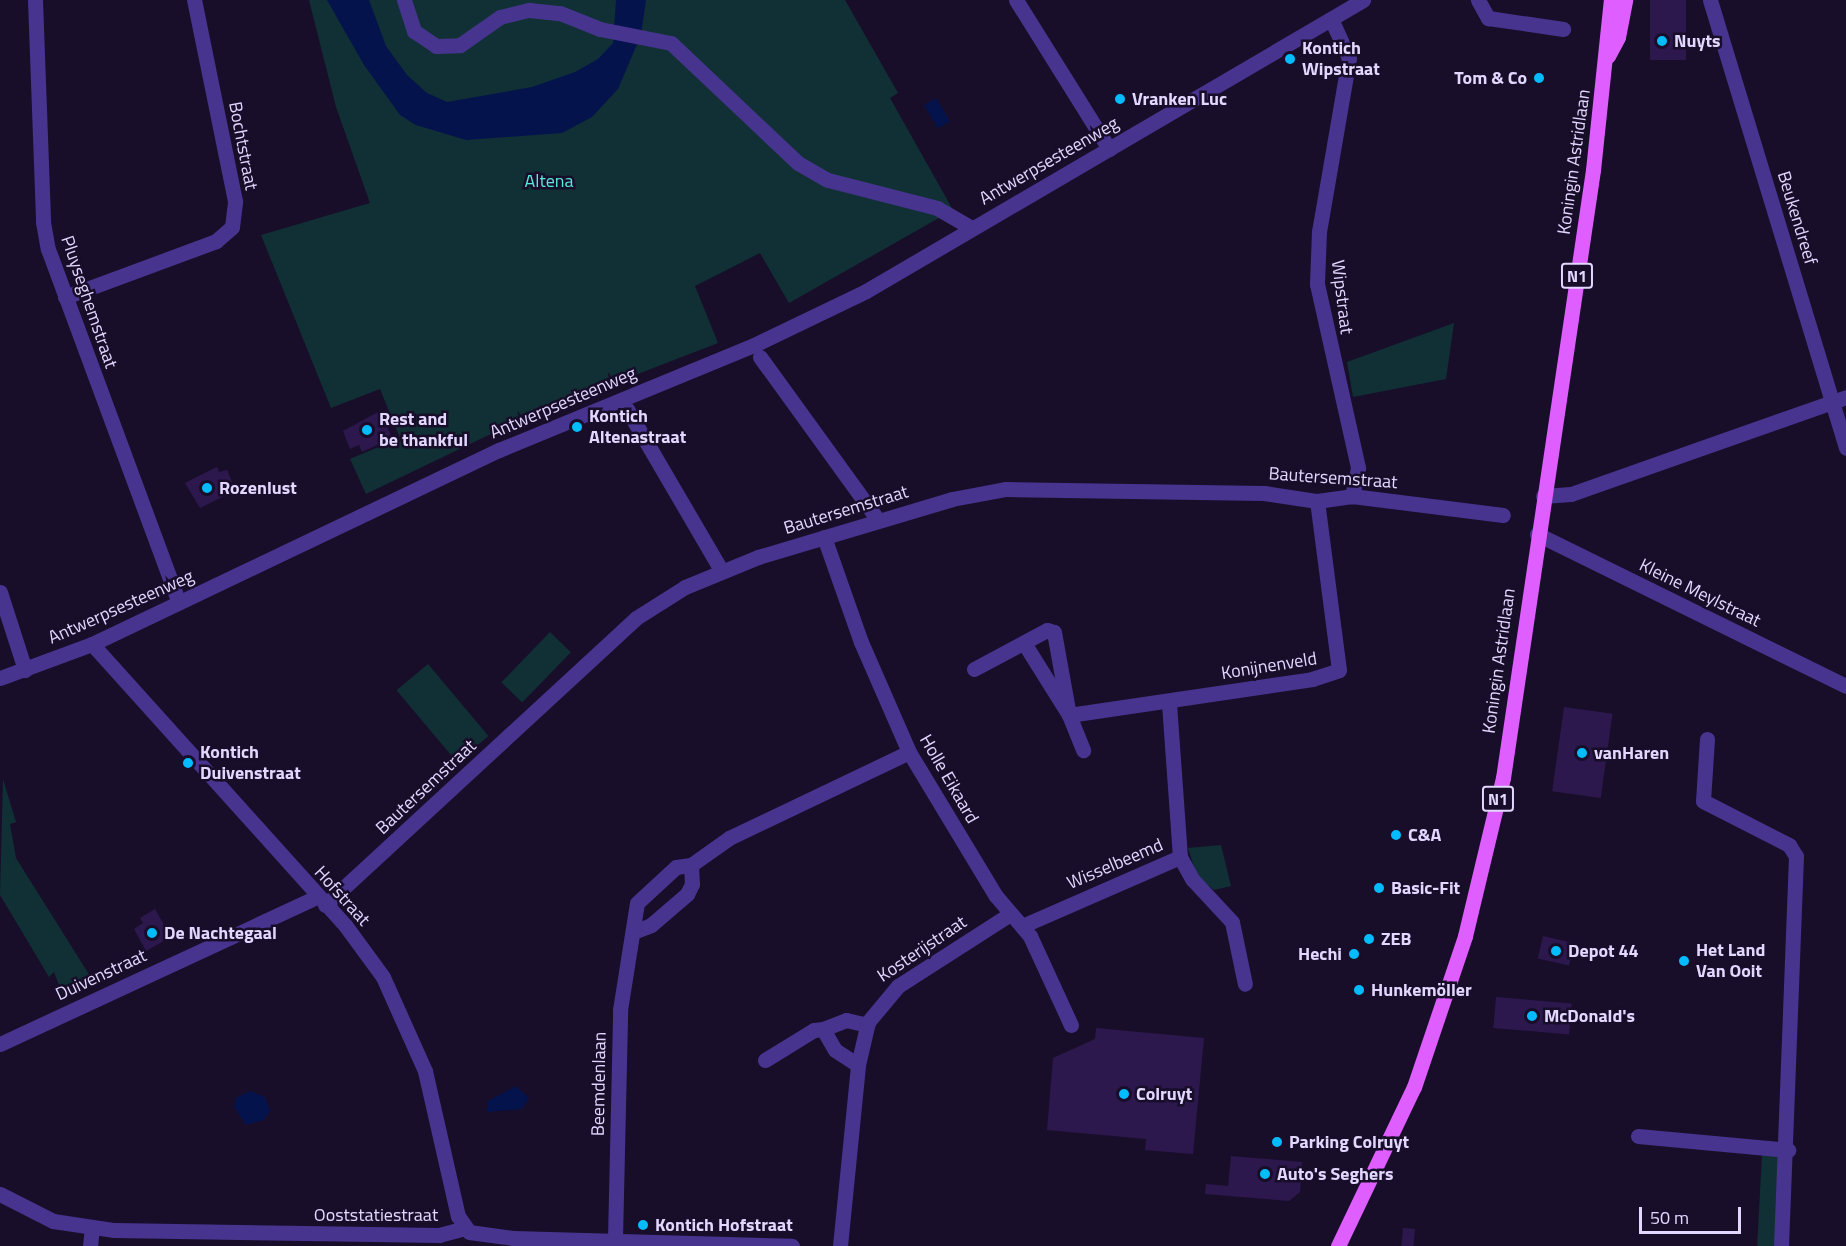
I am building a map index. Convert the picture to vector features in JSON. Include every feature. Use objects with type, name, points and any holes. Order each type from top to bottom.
[{"type":"main road","name":"Koningin Astridlaan","points":[[1338,1246],[1414,1087],[1465,936],[1503,778],[1608,57],[1605,34],[1611,0]]},
{"type":"main road","name":"Koningin Astridlaan","points":[[1608,57],[1618,37],[1625,0]]},
{"type":"street","name":"Pluyseghemstraat","points":[[35,0],[43,222],[65,297],[178,603]]},
{"type":"street","name":"Bochtstraat","points":[[65,297],[216,241],[232,227],[235,201],[194,0]]},
{"type":"street","name":"Antwerpsesteenweg","points":[[404,0],[414,31],[436,46],[460,45],[500,17],[529,10],[560,13],[614,32],[641,35],[672,44],[798,164],[828,180],[937,208],[971,228]]},
{"type":"street","points":[[1016,0],[1109,149]]},
{"type":"street","name":"Antwerpsesteenweg","points":[[0,678],[92,644],[499,450],[754,345],[866,291],[1109,149],[1336,25],[1363,0]]},
{"type":"street","points":[[1478,0],[1488,18],[1563,28]]},
{"type":"street","name":"Beukendreef","points":[[1710,0],[1839,399],[1846,448]]},
{"type":"street","name":"Wipstraat","points":[[1336,25],[1350,58],[1319,231],[1317,284],[1359,468],[1352,496]]},
{"type":"street","points":[[760,357],[878,520]]},
{"type":"street","points":[[1544,496],[1571,494],[1839,399]]},
{"type":"street","points":[[627,409],[721,570]]},
{"type":"street","name":"Bautersemstraat","points":[[321,901],[636,618],[721,570],[878,520],[1006,489],[1264,493],[1317,501],[1352,496],[1503,515]]},
{"type":"street","name":"Konijnenveld","points":[[1070,715],[1169,702],[1339,670],[1317,501]]},
{"type":"street","name":"Kleine Meylstraat","points":[[1537,534],[1846,686]]},
{"type":"street","name":"Holle Eikaard","points":[[824,537],[861,642],[909,752],[1010,914],[1022,926],[1071,1025]]},
{"type":"street","points":[[0,592],[25,670]]},
{"type":"street","points":[[974,669],[1047,630],[1057,636],[1070,715],[1083,750]]},
{"type":"street","points":[[1024,643],[1070,715]]},
{"type":"street","name":"Hofstraat","points":[[92,644],[321,901],[383,977],[425,1071],[458,1216],[465,1228]]},
{"type":"street","name":"Wisselbeemd","points":[[1022,926],[1180,857],[1169,702]]},
{"type":"street","points":[[1707,739],[1700,789],[1703,801],[1789,845],[1796,856],[1788,1150],[1780,1246]]},
{"type":"street","name":"Beemdenlaan","points":[[615,1239],[620,1010],[640,899],[672,870],[691,865],[729,838],[909,752]]},
{"type":"street","points":[[1180,857],[1193,880],[1232,922],[1245,984]]},
{"type":"street","points":[[633,932],[651,925],[687,894],[692,884],[691,865]]},
{"type":"street","name":"Duivenstraat","points":[[0,1044],[321,901]]},
{"type":"street","name":"Kosterijstraat","points":[[840,1246],[858,1065],[867,1025],[898,986],[1010,914]]},
{"type":"street","points":[[765,1060],[823,1029],[846,1020],[867,1025]]},
{"type":"street","points":[[823,1029],[835,1050],[858,1065]]},
{"type":"street","points":[[1638,1136],[1788,1150]]},
{"type":"street","name":"Ooststatiestraat","points":[[0,1194],[53,1221],[92,1227],[439,1235],[465,1228]]},
{"type":"street","points":[[90,1246],[92,1227]]},
{"type":"street","points":[[465,1228],[483,1236],[514,1242],[615,1239],[792,1246]]},
{"type":"green space","name":"Altena","points":[[309,0],[845,0],[898,93],[890,98],[953,210],[789,303],[760,253],[695,286],[718,343],[524,418],[366,494],[350,459],[400,438],[380,389],[331,408],[261,235],[370,203],[336,107]]},
{"type":"green space","points":[[1454,323],[1446,379],[1353,397],[1347,362]]},
{"type":"green space","points":[[550,632],[571,652],[522,702],[501,682]]},
{"type":"green space","points":[[428,664],[488,736],[457,762],[397,690]]},
{"type":"green space","points":[[3,779],[16,822],[10,824],[16,858],[95,984],[64,998],[54,972],[49,977],[0,895]]},
{"type":"green space","points":[[1221,845],[1231,886],[1214,890],[1197,876],[1188,848]]},
{"type":"green space","points":[[1762,1154],[1780,1155],[1775,1246],[1757,1246]]},
{"type":"shaded area","points":[[327,0],[369,0],[386,46],[407,75],[427,93],[447,102],[532,87],[575,72],[598,59],[613,43],[616,0],[646,0],[641,35],[618,89],[592,117],[562,133],[466,140],[416,125],[400,115],[364,65]]},
{"type":"shaded area","points":[[936,98],[950,121],[938,128],[924,105]]},
{"type":"shaded area","points":[[516,1086],[529,1098],[522,1109],[487,1112],[488,1101]]},
{"type":"shaded area","points":[[250,1091],[265,1097],[270,1111],[264,1120],[246,1125],[234,1107],[236,1098]]},
{"type":"building","name":"Nuyts","points":[[1650,0],[1686,0],[1686,60],[1650,60]]},
{"type":"building","name":"Rest and be thankful","points":[[380,411],[392,438],[362,452],[359,445],[350,449],[343,431]]},
{"type":"building","name":"Rozenlust","points":[[217,467],[219,472],[227,470],[232,482],[225,485],[228,494],[200,508],[185,483]]},
{"type":"building","name":"vanHaren","points":[[1564,707],[1613,714],[1601,798],[1552,791]]},
{"type":"building","name":"De Nachtegaal","points":[[155,909],[171,937],[146,951],[134,929],[143,923],[140,918]]},
{"type":"building","name":"Depot 44","points":[[1543,936],[1574,943],[1569,966],[1538,958]]},
{"type":"building","name":"McDonald's","points":[[1496,997],[1572,1004],[1569,1035],[1493,1028]]},
{"type":"building","name":"Colruyt","points":[[1096,1028],[1204,1038],[1193,1154],[1145,1150],[1146,1139],[1047,1130],[1053,1058],[1095,1039]]},
{"type":"building","name":"Auto's Seghers","points":[[1231,1156],[1302,1162],[1300,1192],[1289,1201],[1205,1194],[1206,1184],[1228,1186]]},
{"type":"building","points":[[1403,1228],[1415,1229],[1413,1246],[1401,1246]]},
{"type":"place","name":"Nuyts","points":[[1662,41]]},
{"type":"place","name":"Kontich Wipstraat","points":[[1290,59]]},
{"type":"place","name":"Tom & Co","points":[[1539,78]]},
{"type":"place","name":"Vranken Luc","points":[[1120,99]]},
{"type":"place","name":"Kontich Altenastraat","points":[[577,427]]},
{"type":"place","name":"Rest and be thankful","points":[[367,430]]},
{"type":"place","name":"Rozenlust","points":[[207,488]]},
{"type":"place","name":"vanHaren","points":[[1582,753]]},
{"type":"place","name":"Kontich Duivenstraat","points":[[188,763]]},
{"type":"place","name":"C&A","points":[[1396,835]]},
{"type":"place","name":"Basic-Fit","points":[[1379,888]]},
{"type":"place","name":"De Nachtegaal","points":[[152,933]]},
{"type":"place","name":"ZEB","points":[[1369,939]]},
{"type":"place","name":"Depot 44","points":[[1556,951]]},
{"type":"place","name":"Hechi","points":[[1354,954]]},
{"type":"place","name":"Het Land Van Ooit","points":[[1684,961]]},
{"type":"place","name":"Hunkemöller","points":[[1359,990]]},
{"type":"place","name":"McDonald's","points":[[1532,1016]]},
{"type":"place","name":"Colruyt","points":[[1124,1094]]},
{"type":"place","name":"Parking Colruyt","points":[[1277,1142]]},
{"type":"place","name":"Auto's Seghers","points":[[1265,1174]]},
{"type":"place","name":"Kontich Hofstraat","points":[[643,1225]]}]
